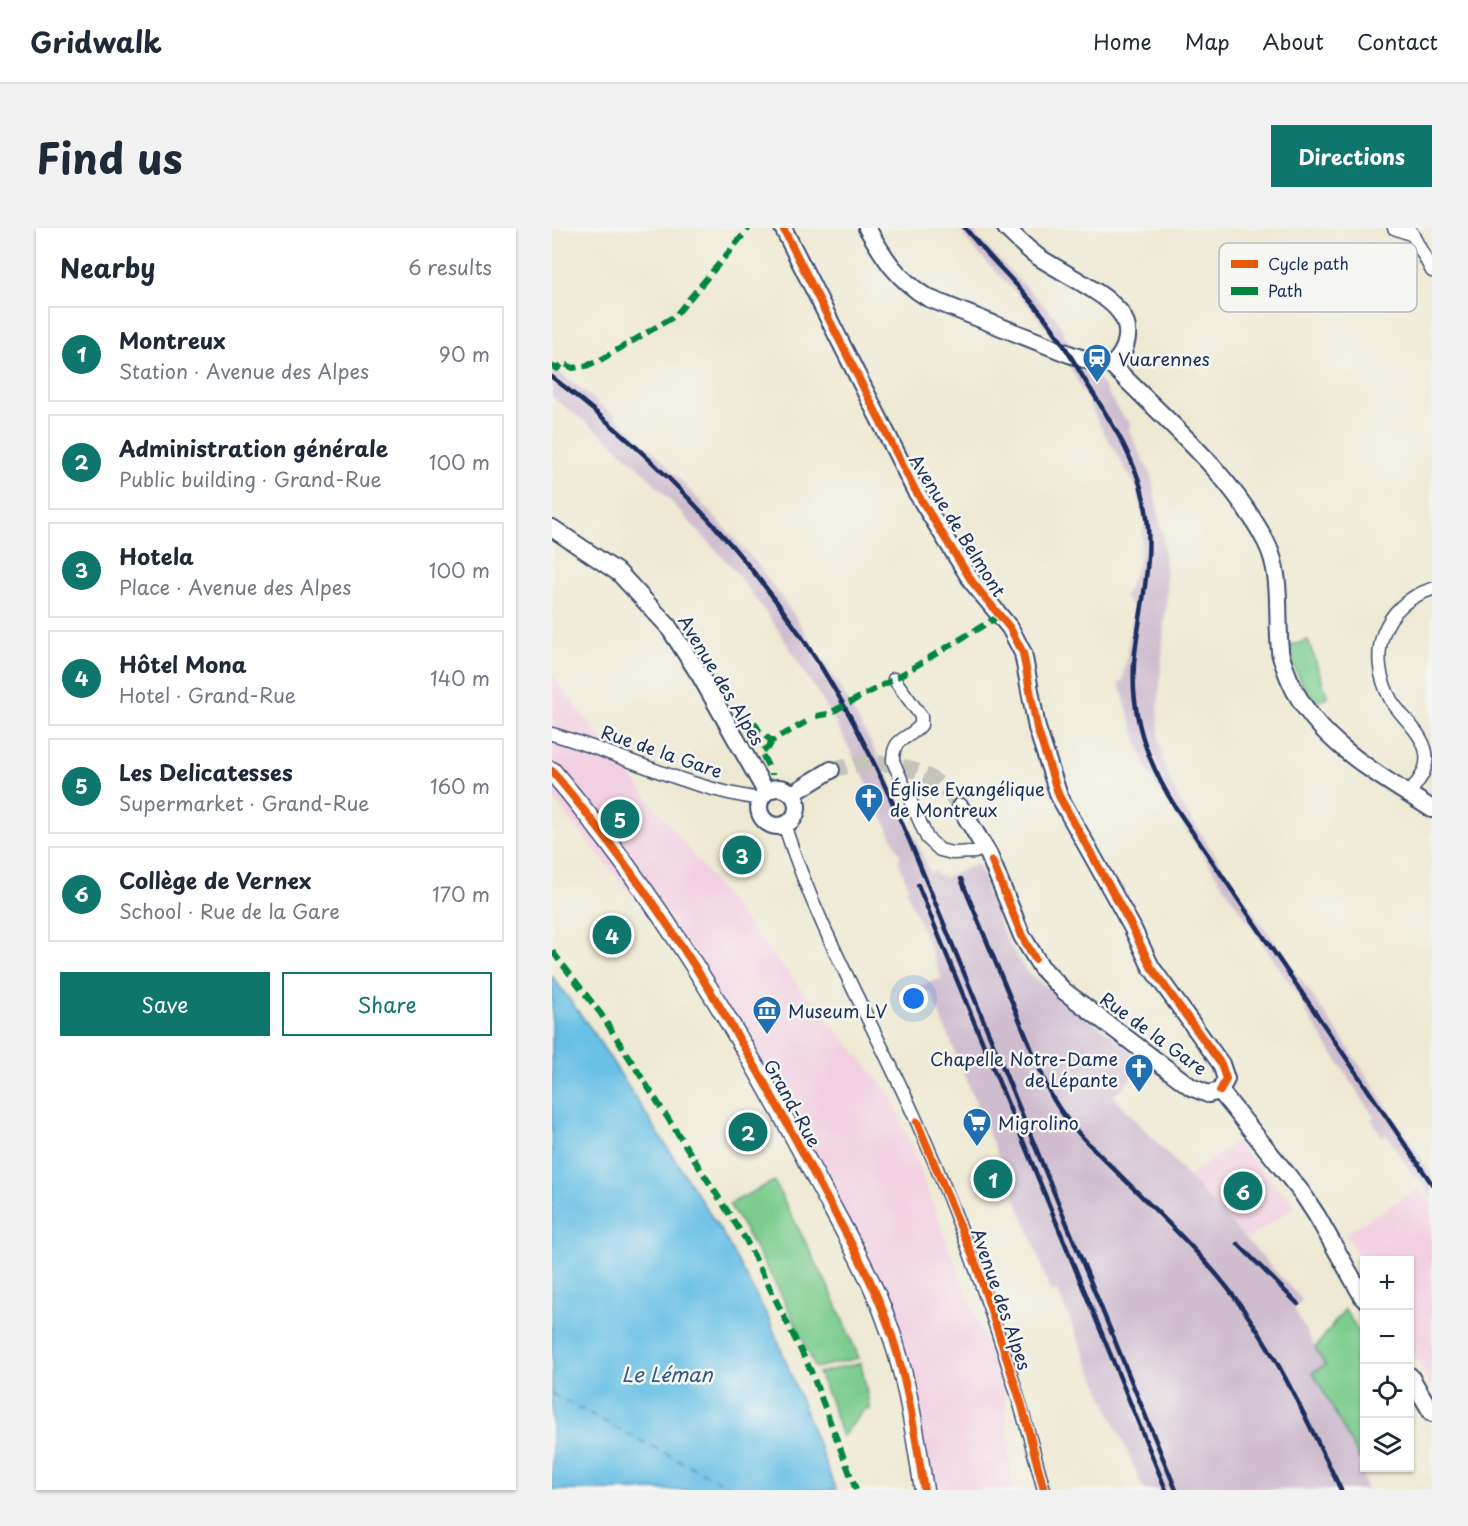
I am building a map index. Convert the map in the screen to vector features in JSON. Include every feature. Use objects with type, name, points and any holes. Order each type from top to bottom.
[{"type":"main road","name":"Grand-Rue","points":[[552,771],[592,818],[654,903],[759,1070],[806,1158],[867,1276],[888,1324],[911,1416],[924,1490]]},
{"type":"street","name":"Avenue de Belmont","points":[[783,228],[915,490],[973,583],[1010,628],[1019,644],[1023,653],[1037,728],[1059,796],[1132,927],[1151,966],[1221,1064],[1226,1079],[1221,1091]]},
{"type":"street","points":[[867,228],[887,263],[909,286],[928,298],[1101,365],[1112,364],[1121,357],[1126,347],[1126,329],[1121,314],[1108,301],[1035,255],[1006,228]]},
{"type":"street","points":[[1394,228],[1411,231],[1429,265]]},
{"type":"street","points":[[1112,364],[1201,452],[1232,489],[1268,545],[1275,573],[1280,654],[1293,689],[1310,717],[1353,757],[1432,809]]},
{"type":"street","name":"Avenue des Alpes","points":[[552,528],[619,573],[668,626],[701,677],[763,795]]},
{"type":"street","points":[[1409,794],[1424,771],[1426,754],[1422,742],[1387,692],[1381,668],[1381,640],[1386,625],[1394,613],[1415,596],[1432,589]]},
{"type":"street","points":[[894,679],[921,716],[921,725],[915,732],[897,742],[893,750],[893,761],[927,838],[940,850],[952,853],[975,852],[985,848]]},
{"type":"street","name":"Rue de la Gare","points":[[552,734],[734,795],[763,795]]},
{"type":"street","points":[[792,794],[831,770]]},
{"type":"street","points":[[776,788],[787,790],[792,794],[796,810],[790,820],[778,825],[766,821],[759,811],[763,795],[776,788]]},
{"type":"street","name":"Rue de la Gare","points":[[960,807],[985,848],[1022,936],[1035,959],[1050,977],[1092,1013],[1191,1087],[1208,1094],[1221,1091],[1307,1200],[1360,1290]]},
{"type":"street","name":"Avenue des Alpes","points":[[784,824],[806,887],[917,1122],[977,1267],[1022,1406],[1044,1490]]},
{"type":"street","points":[[1414,1383],[1432,1413]]},
{"type":"shaded area","points":[[959,228],[972,228],[978,238],[1056,318],[1081,366],[1095,373],[1121,414],[1132,425],[1128,429],[1151,475],[1163,537],[1167,592],[1158,708],[1159,741],[1166,771],[1182,806],[1335,1028],[1432,1175],[1432,1198],[1417,1176],[1414,1177],[1387,1135],[1382,1137],[1371,1119],[1374,1117],[1305,1011],[1307,1009],[1152,780],[1119,683],[1123,681],[1134,608],[1124,597],[1139,563],[1144,522],[1136,487],[1050,334],[1029,306],[972,247]]},
{"type":"shaded area","points":[[552,367],[620,420],[659,457],[754,560],[796,618],[842,691],[883,765],[930,873],[934,871],[939,876],[945,877],[978,864],[1000,926],[1027,972],[1147,1062],[1114,1096],[1302,1300],[1294,1309],[1325,1366],[1313,1372],[1360,1460],[1360,1472],[1362,1472],[1366,1490],[1144,1490],[1057,1291],[1051,1293],[1029,1231],[931,994],[918,986],[942,978],[906,890],[909,888],[899,863],[900,855],[863,774],[832,716],[777,628],[735,571],[642,470],[599,432],[552,397]]},
{"type":"shaded area","points":[[552,675],[751,929],[892,1096],[1005,1394],[1012,1490],[913,1490],[902,1334],[758,1052],[552,797]]},
{"type":"shaded area","points":[[1235,1142],[1297,1206],[1247,1239],[1189,1176]]},
{"type":"shaded area","points":[[1420,1187],[1432,1206],[1432,1387],[1414,1354],[1414,1256],[1360,1256],[1360,1261],[1345,1234]]},
{"type":"green space","points":[[1308,640],[1328,697],[1312,703],[1293,665],[1288,646]]},
{"type":"green space","points":[[774,1181],[831,1292],[859,1358],[815,1368],[776,1284],[729,1204]]},
{"type":"green space","points":[[1345,1309],[1360,1335],[1360,1460],[1313,1372],[1325,1365],[1315,1348]]},
{"type":"green space","points":[[861,1363],[870,1410],[866,1408],[842,1437],[818,1373]]},
{"type":"water","name":"Le Léman","points":[[552,976],[592,1030],[724,1236],[770,1321],[836,1490],[552,1490]]},
{"type":"ferry route","points":[[552,1394],[736,1490]]},
{"type":"tunnel","points":[[831,770],[866,763],[902,767],[919,772],[935,781],[949,792],[960,807]]},
{"type":"railway","points":[[965,228],[1032,302],[1053,329],[1120,438],[1140,484],[1147,519],[1148,558],[1135,653],[1134,695],[1142,734],[1156,772],[1176,808],[1432,1184]]},
{"type":"railway","points":[[552,377],[636,447],[713,524],[781,608],[841,700],[880,775],[914,851],[1176,1490]]},
{"type":"railway","points":[[961,879],[1048,1089],[1062,1113],[1080,1135],[1188,1244],[1231,1292],[1250,1318],[1283,1374],[1341,1490]]},
{"type":"railway","points":[[918,885],[1166,1490]]},
{"type":"railway","points":[[1238,1244],[1298,1304]]},
{"type":"marked path","points":[[552,366],[557,369],[563,363],[573,368],[586,366],[675,316],[749,228]]},
{"type":"marked path","points":[[816,716],[828,714],[894,679],[999,616]]},
{"type":"marked path","points":[[754,722],[760,732],[772,741],[806,722]]},
{"type":"marked path","points":[[768,766],[761,752],[769,747],[772,741]]},
{"type":"marked path","points":[[552,951],[601,1014],[746,1240],[811,1371],[856,1490]]},
{"type":"cycle path","points":[[783,228],[915,490],[973,583],[1010,628],[1023,653],[1037,728],[1059,796],[1132,927],[1151,967],[1221,1064],[1226,1079],[1220,1091]]},
{"type":"cycle path","points":[[552,771],[627,867],[695,966],[757,1069],[854,1248],[872,1284],[894,1342],[910,1405],[924,1490]]},
{"type":"cycle path","points":[[992,861],[1022,936],[1035,959]]},
{"type":"cycle path","points":[[917,1122],[977,1267],[1022,1406],[1044,1490]]},
{"type":"place","name":"Vuarennes","points":[[1097,384]]},
{"type":"place","name":"Les Delicatesses","points":[[620,819]]},
{"type":"place","name":"Église Evangélique de Montreux","points":[[869,824]]},
{"type":"place","name":"Hotela","points":[[742,855]]},
{"type":"place","name":"Hôtel Mona","points":[[612,935]]},
{"type":"place","name":"Museum LV","points":[[767,1036]]},
{"type":"place","name":"Chapelle Notre-Dame de Lépante","points":[[1139,1094]]},
{"type":"place","name":"Administration générale","points":[[748,1132]]},
{"type":"place","name":"Migrolino","points":[[977,1148]]},
{"type":"place","name":"Montreux","points":[[993,1179]]},
{"type":"place","name":"Collège de Vernex","points":[[1243,1191]]}]
